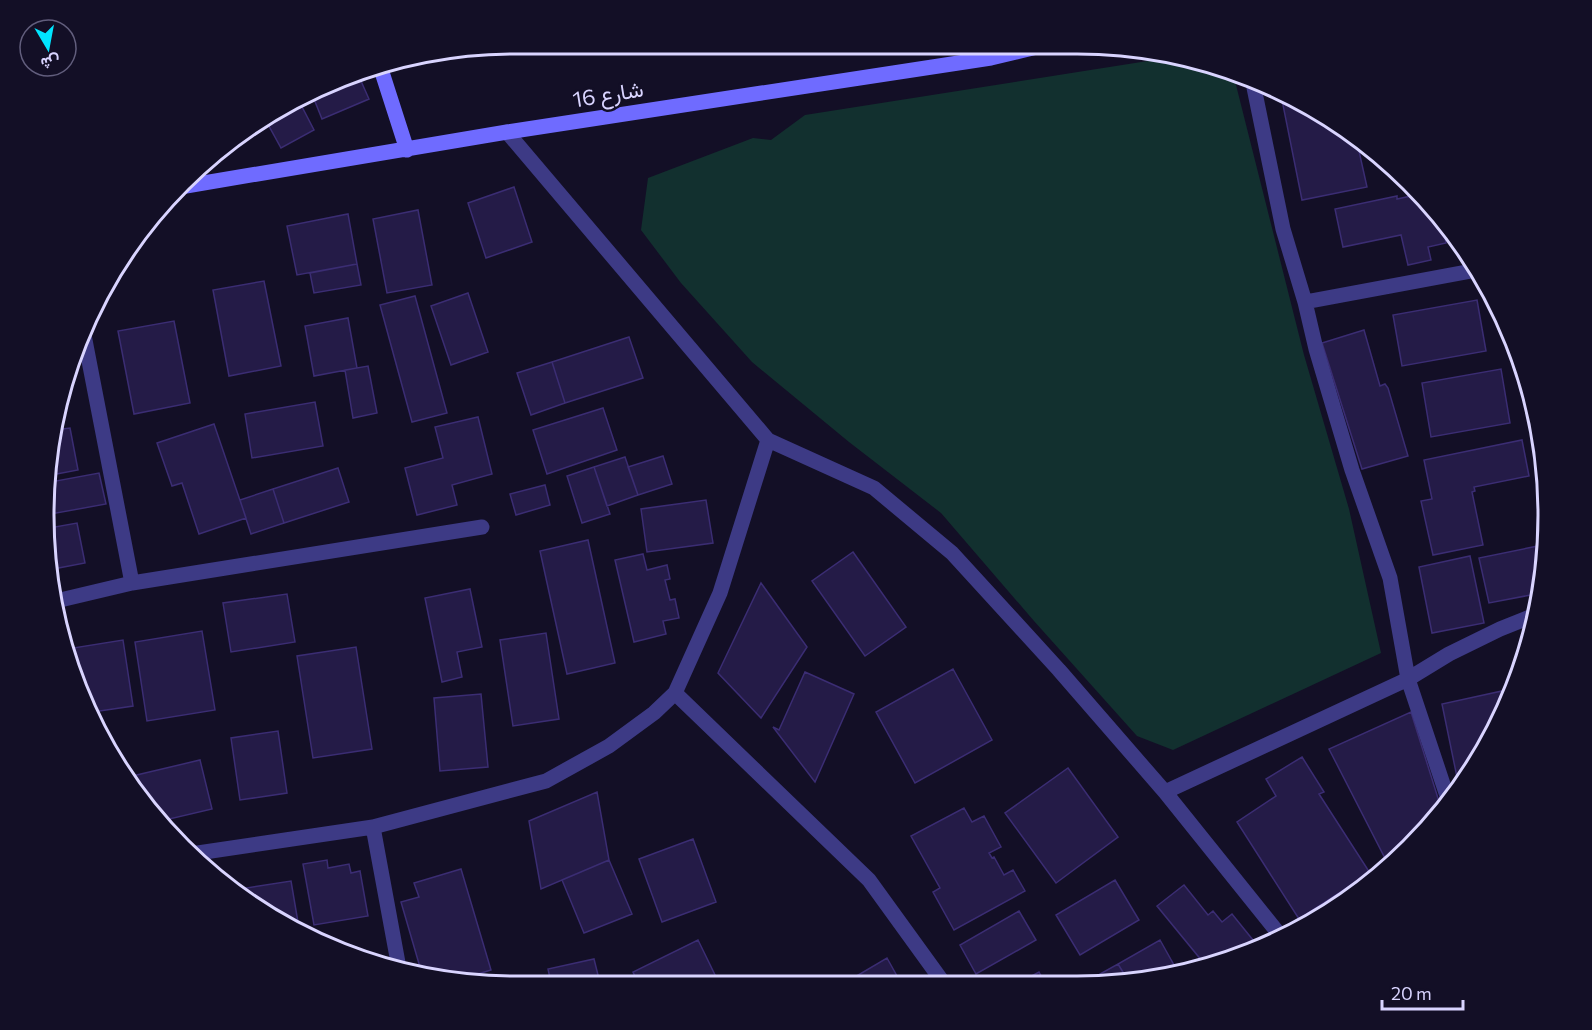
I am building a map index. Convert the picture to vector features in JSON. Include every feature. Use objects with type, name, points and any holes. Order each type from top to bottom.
[{"type":"street","name":"شارع 16","points":[[193,185],[507,132],[1008,54]]},
{"type":"street","points":[[382,74],[407,150]]},
{"type":"street","points":[[1254,90],[1283,229],[1352,470],[1390,578],[1408,678],[1446,792]]},
{"type":"street","points":[[507,132],[768,440],[874,488],[952,553],[1059,670],[1165,792],[1277,930]]},
{"type":"street","points":[[1305,302],[1468,272]]},
{"type":"street","points":[[86,346],[132,583]]},
{"type":"street","points":[[201,853],[373,827],[546,781],[609,746],[654,713],[675,693],[720,593],[768,440]]},
{"type":"street","points":[[62,600],[132,583],[482,527]]},
{"type":"street","points":[[1165,792],[1408,678],[1469,644],[1526,619]]},
{"type":"street","points":[[675,693],[869,880],[938,976]]},
{"type":"street","points":[[373,827],[398,960]]},
{"type":"green space","points":[[1151,60],[1196,70],[1235,82],[1304,355],[1349,509],[1381,653],[1173,750],[1137,736],[941,513],[849,442],[752,362],[681,283],[641,230],[648,178],[753,138],[771,140],[805,115]]},
{"type":"building","points":[[361,80],[369,99],[322,119],[315,100]]},
{"type":"building","points":[[1283,103],[1308,116],[1359,150],[1367,187],[1302,200]]},
{"type":"building","points":[[302,107],[314,130],[281,148],[269,126]]},
{"type":"building","points":[[514,187],[532,242],[486,258],[468,203]]},
{"type":"building","points":[[1397,196],[1397,199],[1410,196],[1445,237],[1446,243],[1428,247],[1431,260],[1408,265],[1401,235],[1343,247],[1335,209]]},
{"type":"building","points":[[418,210],[432,285],[387,293],[373,219]]},
{"type":"building","points":[[348,214],[357,264],[297,275],[287,226]]},
{"type":"building","points":[[357,264],[361,285],[314,293],[310,273]]},
{"type":"building","points":[[264,281],[281,366],[229,376],[213,290]]},
{"type":"building","points":[[468,293],[488,352],[451,365],[431,306]]},
{"type":"building","points":[[415,296],[447,413],[412,422],[380,305]]},
{"type":"building","points":[[1477,300],[1486,351],[1402,366],[1393,315]]},
{"type":"building","points":[[348,318],[357,368],[314,376],[305,326]]},
{"type":"building","points":[[174,321],[190,403],[134,414],[118,331]]},
{"type":"building","points":[[1364,330],[1380,386],[1385,384],[1388,388],[1408,456],[1362,469],[1322,343]]},
{"type":"building","points":[[629,337],[643,378],[565,403],[552,362]]},
{"type":"building","points":[[552,362],[565,403],[531,415],[517,373]]},
{"type":"building","points":[[368,366],[377,413],[353,418],[345,370]]},
{"type":"building","points":[[1501,369],[1510,423],[1431,437],[1422,383]]},
{"type":"building","points":[[315,402],[323,446],[252,458],[245,414]]},
{"type":"building","points":[[603,408],[617,450],[547,474],[533,430]]},
{"type":"building","points":[[478,417],[492,474],[452,485],[457,505],[417,515],[405,468],[443,458],[435,427]]},
{"type":"building","points":[[214,424],[246,518],[199,534],[182,483],[172,486],[157,443]]},
{"type":"building","points":[[70,428],[78,470],[56,474],[58,455],[62,429]]},
{"type":"building","points":[[1522,440],[1529,476],[1474,487],[1475,491],[1472,492],[1483,545],[1433,555],[1421,501],[1432,499],[1424,460]]},
{"type":"building","points":[[663,456],[672,484],[638,495],[628,467]]},
{"type":"building","points":[[625,457],[638,495],[607,506],[594,467]]},
{"type":"building","points":[[594,467],[610,514],[582,523],[567,476]]},
{"type":"building","points":[[338,468],[349,502],[284,523],[273,489]]},
{"type":"building","points":[[99,473],[106,504],[54,513],[55,481]]},
{"type":"building","points":[[545,485],[550,505],[516,515],[510,494]]},
{"type":"building","points":[[273,489],[284,523],[251,534],[240,500]]},
{"type":"building","points":[[706,500],[713,543],[647,552],[641,509]]},
{"type":"building","points":[[77,523],[85,563],[57,568],[54,527]]},
{"type":"building","points":[[588,540],[615,663],[567,674],[540,551]]},
{"type":"building","points":[[1537,546],[1531,595],[1489,603],[1479,558]]},
{"type":"building","points":[[853,552],[906,627],[865,656],[812,581]]},
{"type":"building","points":[[643,554],[647,570],[667,565],[670,579],[665,580],[670,600],[675,599],[679,618],[663,621],[666,634],[634,642],[615,560]]},
{"type":"building","points":[[1470,556],[1484,623],[1432,633],[1419,567]]},
{"type":"building","points":[[761,583],[807,647],[761,718],[718,673]]},
{"type":"building","points":[[470,589],[482,647],[457,652],[462,677],[442,682],[425,598]]},
{"type":"building","points":[[287,594],[295,642],[231,652],[223,603]]},
{"type":"building","points":[[202,631],[215,710],[147,721],[135,642]]},
{"type":"building","points":[[546,633],[559,719],[513,726],[500,640]]},
{"type":"building","points":[[123,640],[133,706],[98,711],[74,648]]},
{"type":"building","points":[[356,647],[372,749],[313,758],[297,656]]},
{"type":"building","points":[[953,669],[992,740],[915,783],[876,712]]},
{"type":"building","points":[[805,672],[854,694],[815,782],[773,727],[779,730]]},
{"type":"building","points":[[1502,691],[1476,746],[1457,776],[1442,704]]},
{"type":"building","points":[[481,694],[488,767],[440,771],[434,698]]},
{"type":"building","points":[[1411,712],[1439,801],[1385,858],[1329,749]]},
{"type":"building","points":[[278,731],[287,793],[240,800],[231,738]]},
{"type":"building","points":[[1302,757],[1324,792],[1319,794],[1369,872],[1299,919],[1237,822],[1276,796],[1266,779]]},
{"type":"building","points":[[200,760],[212,809],[168,819],[135,775]]},
{"type":"building","points":[[1068,768],[1118,837],[1056,883],[1005,813]]},
{"type":"building","points":[[597,792],[609,860],[541,889],[529,821]]},
{"type":"building","points":[[964,808],[972,822],[984,816],[1001,847],[989,853],[992,858],[994,857],[1004,875],[1013,870],[1025,891],[954,930],[933,892],[940,888],[911,836]]},
{"type":"building","points":[[693,839],[716,902],[662,922],[639,859]]},
{"type":"building","points":[[327,860],[328,868],[349,864],[351,873],[360,871],[368,916],[314,925],[303,864]]},
{"type":"building","points":[[609,860],[632,914],[584,933],[562,880]]},
{"type":"building","points":[[461,869],[491,970],[477,974],[420,966],[401,902],[419,897],[414,883]]},
{"type":"building","points":[[1115,880],[1139,920],[1080,955],[1056,915]]},
{"type":"building","points":[[291,881],[298,921],[284,914],[245,888]]},
{"type":"building","points":[[1184,885],[1208,915],[1213,911],[1222,922],[1232,914],[1254,941],[1200,959],[1157,906]]},
{"type":"building","points":[[1019,911],[1036,940],[976,974],[960,945]]},
{"type":"building","points":[[698,940],[716,976],[635,976],[633,972]]},
{"type":"building","points":[[1160,940],[1174,965],[1124,973],[1118,964]]},
{"type":"building","points":[[887,958],[897,976],[856,976]]},
{"type":"building","points":[[594,959],[598,976],[550,976],[548,969]]},
{"type":"building","points":[[1118,964],[1124,973],[1107,975],[1098,975]]}]
